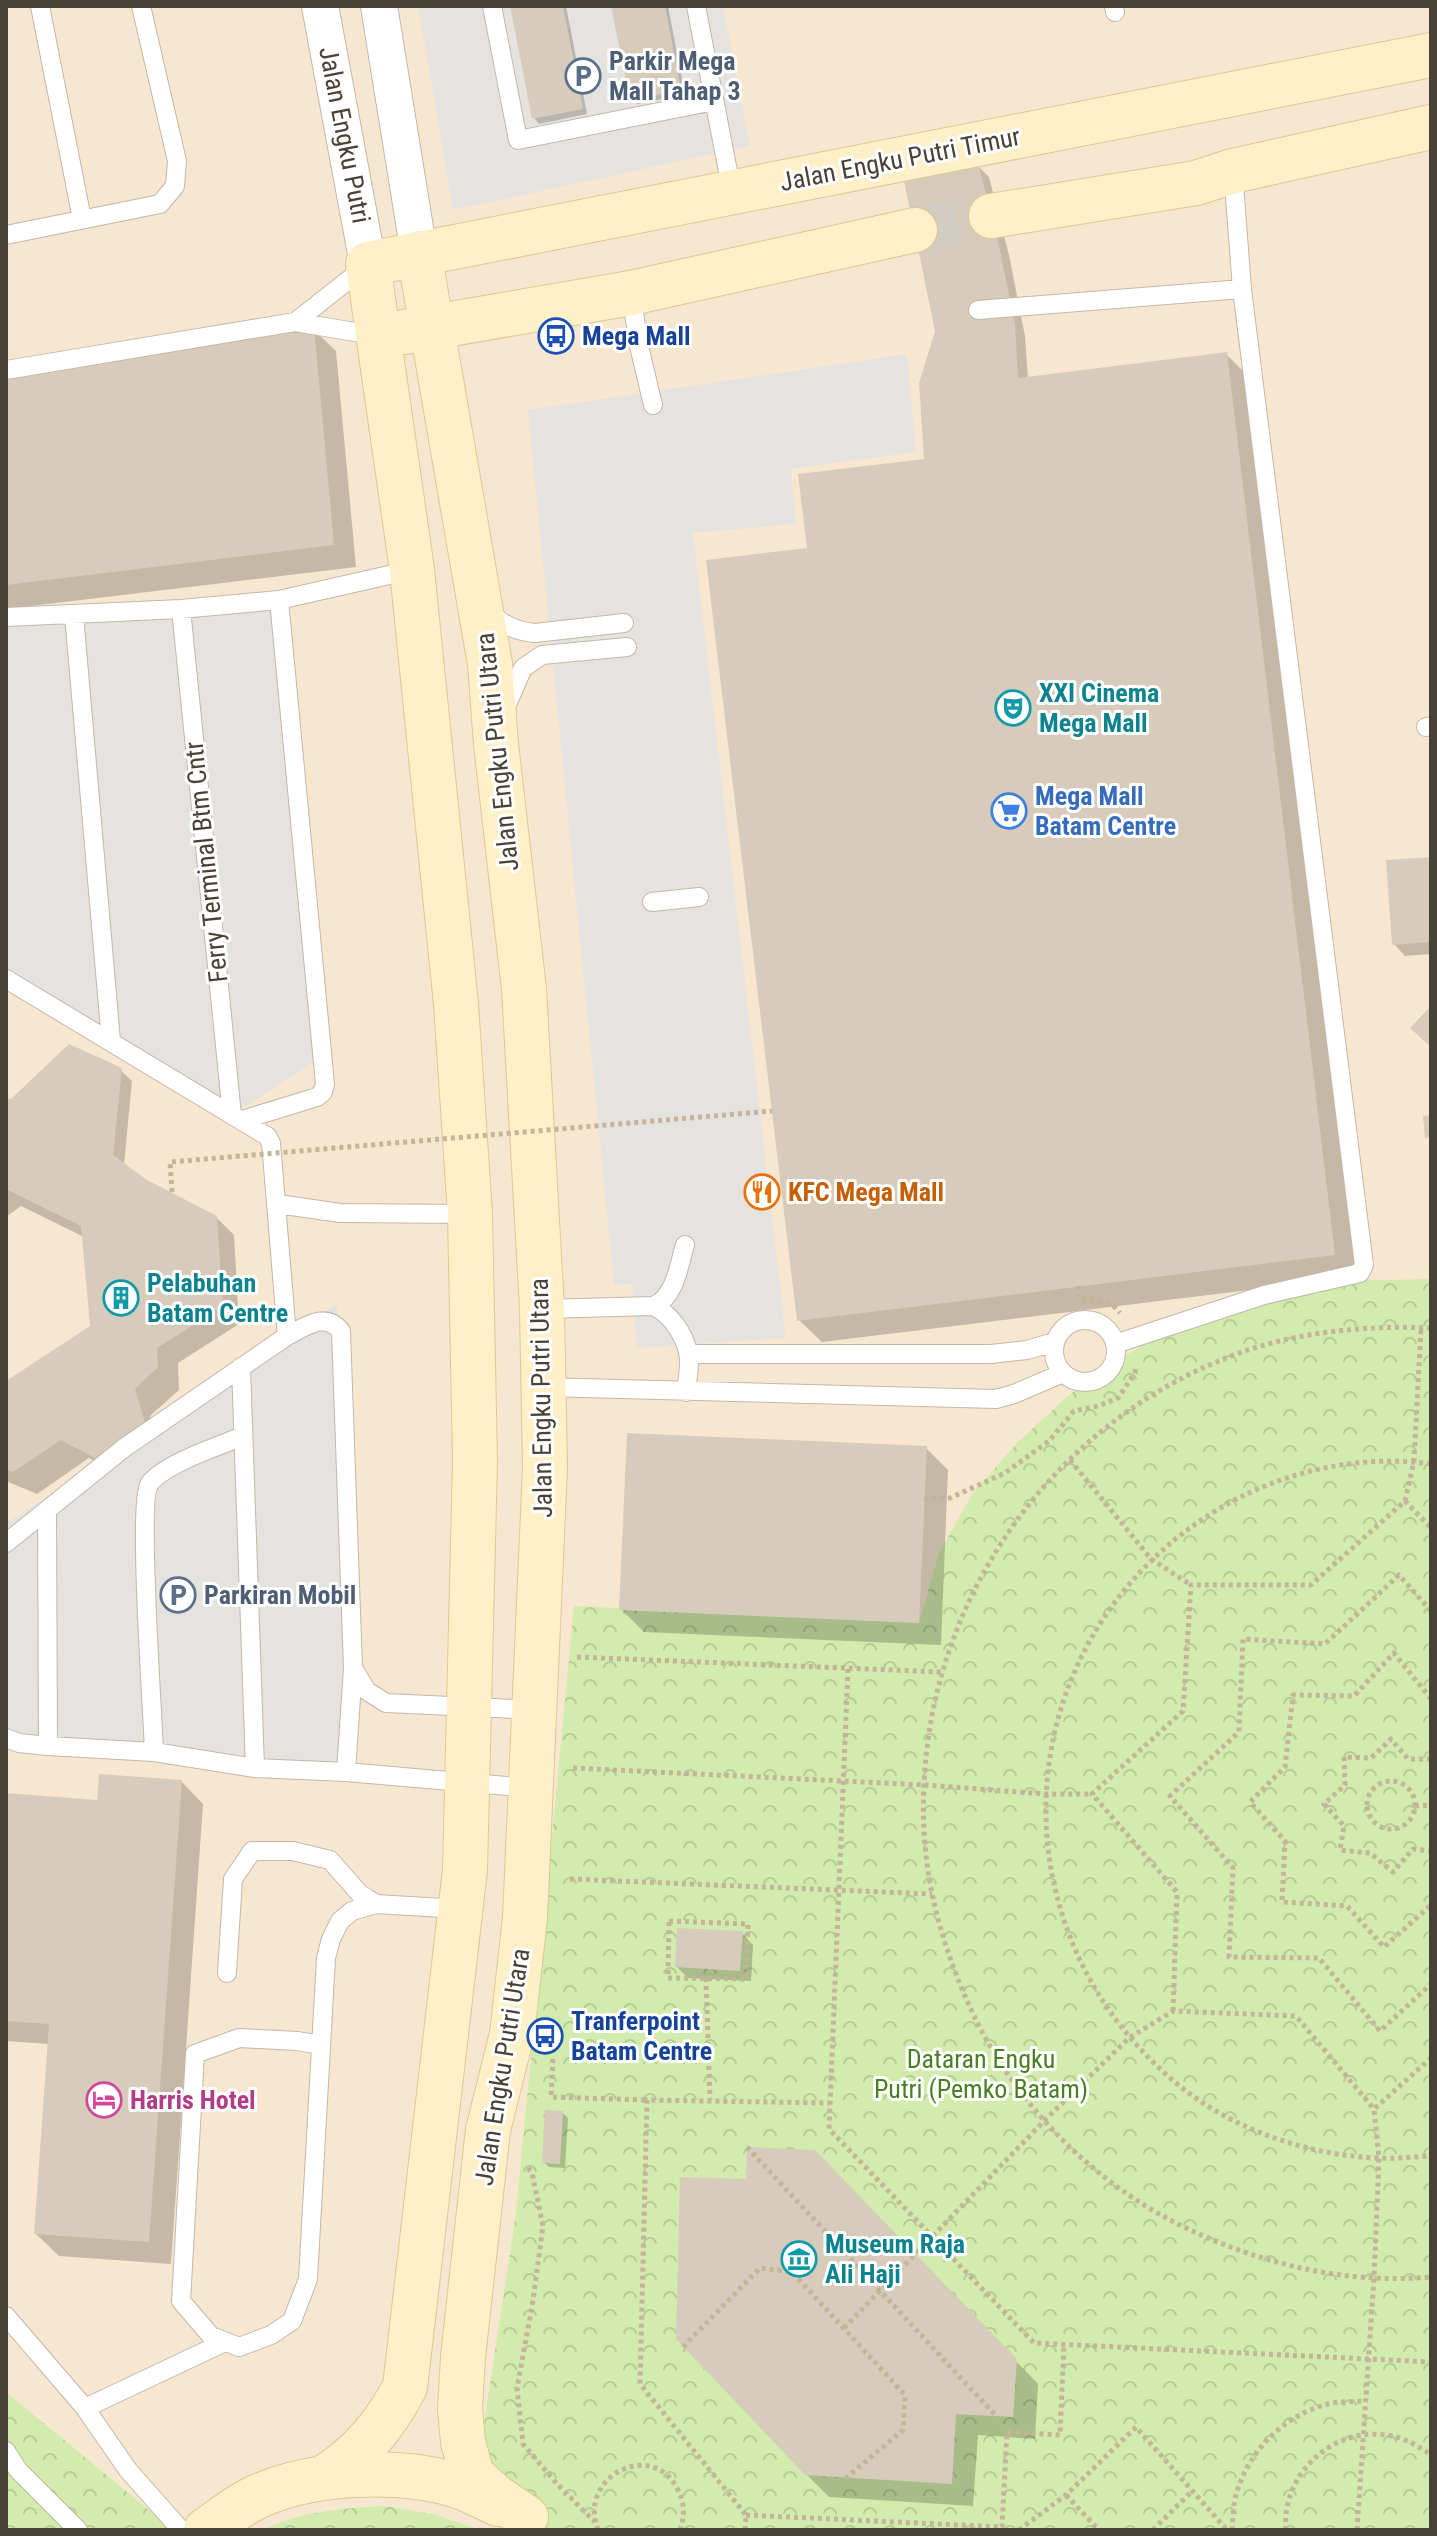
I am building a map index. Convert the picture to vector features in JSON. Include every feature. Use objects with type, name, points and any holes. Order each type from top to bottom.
[{"type":"main road","name":"Jalan Engku Putri Timur","points":[[368,264],[1431,55]]},
{"type":"main road","points":[[991,216],[1196,183],[1233,171],[1431,127]]},
{"type":"main road","points":[[379,336],[631,293],[915,230]]},
{"type":"main road","name":"Jalan Engku Putri Utara","points":[[419,253],[490,664],[524,989],[542,1309],[545,1468],[525,1918],[512,2034],[488,2130],[460,2409],[463,2442],[472,2475],[534,2524]]},
{"type":"main road","name":"Jalan Engku Putri Utara","points":[[325,2477],[366,2445],[389,2418],[405,2387],[465,1870],[475,1461],[470,1214],[456,1004],[412,570],[368,264]]},
{"type":"main road","points":[[206,2530],[248,2501],[285,2486],[325,2477],[394,2474],[462,2488],[534,2524]]},
{"type":"street","name":"Jalan Engku Putri","points":[[320,6],[368,264]]},
{"type":"street","points":[[379,6],[419,253]]},
{"type":"lane","points":[[40,6],[82,219]]},
{"type":"lane","points":[[6,235],[160,204],[175,186],[177,161],[141,6]]},
{"type":"lane","points":[[492,6],[518,140],[714,101]]},
{"type":"lane","points":[[696,6],[732,192]]},
{"type":"lane","points":[[1115,1344],[1264,1295],[1360,1273],[1364,1265],[1235,231],[1233,171]]},
{"type":"lane","points":[[295,322],[368,264]]},
{"type":"lane","points":[[978,310],[1242,289]]},
{"type":"lane","points":[[631,293],[653,405]]},
{"type":"lane","points":[[6,370],[295,322],[379,336]]},
{"type":"lane","points":[[6,617],[181,609],[279,600],[412,570]]},
{"type":"lane","points":[[478,599],[498,621],[521,631],[535,633],[624,623]]},
{"type":"lane","points":[[237,1117],[317,1097],[323,1092],[325,1084],[279,600]]},
{"type":"lane","name":"Ferry Terminal Btm Cntr","points":[[181,609],[237,1117]]},
{"type":"lane","points":[[74,615],[111,1041]]},
{"type":"lane","points":[[496,744],[506,706],[523,668],[542,655],[627,647]]},
{"type":"lane","points":[[652,902],[699,897]]},
{"type":"lane","points":[[6,979],[261,1130],[271,1143],[287,1336]]},
{"type":"lane","points":[[278,1204],[340,1213],[470,1214]]},
{"type":"lane","points":[[542,1309],[660,1304],[672,1289],[685,1245]]},
{"type":"lane","points":[[653,1306],[669,1317],[689,1354],[686,1392]]},
{"type":"lane","points":[[1076,1320],[1097,1321],[1112,1334],[1114,1363],[1101,1378],[1082,1382],[1063,1373],[1054,1354],[1054,1342],[1059,1333],[1076,1320]]},
{"type":"lane","points":[[6,1543],[124,1448],[287,1336],[316,1321],[335,1324],[341,1331],[353,1668],[346,1772]]},
{"type":"lane","points":[[689,1354],[991,1354],[1027,1350],[1054,1342]]},
{"type":"lane","points":[[241,1367],[255,1768]]},
{"type":"lane","points":[[544,1387],[996,1399],[1063,1373]]},
{"type":"lane","points":[[154,1752],[145,1547],[148,1485],[164,1470],[243,1436]]},
{"type":"lane","points":[[47,1510],[48,1746]]},
{"type":"lane","points":[[353,1668],[367,1691],[386,1703],[535,1710]]},
{"type":"lane","points":[[6,1738],[19,1743],[48,1746],[154,1752],[255,1768],[468,1782],[532,1777]]},
{"type":"lane","points":[[227,1973],[233,1879],[252,1851],[293,1851],[330,1860],[360,1894],[376,1904]]},
{"type":"lane","points":[[321,2045],[239,2038],[195,2054],[181,2301],[211,2336],[239,2347],[271,2335],[292,2321],[308,2279],[326,1958],[340,1921],[352,1911],[376,1904],[460,1909]]},
{"type":"lane","points":[[6,2316],[85,2408],[128,2470],[181,2530]]},
{"type":"lane","points":[[85,2408],[225,2342]]},
{"type":"lane","points":[[6,2451],[12,2476],[78,2530]]},
{"type":"path","points":[[172,1192],[170,1162],[772,1111]]},
{"type":"path","points":[[1431,1328],[1379,1326],[1304,1335],[1232,1356],[1163,1388],[1101,1430],[1046,1482],[1000,1542],[963,1609],[941,1672],[925,1755],[924,1831],[932,1894],[956,1979],[989,2047],[1033,2108],[1086,2162],[1147,2208],[1214,2242],[1285,2265],[1360,2277],[1431,2277]]},
{"type":"path","points":[[1070,1460],[1151,1559],[1191,1585],[1311,1585],[1405,1501],[1414,1461],[1421,1328]]},
{"type":"path","points":[[1431,1464],[1414,1461],[1357,1462],[1300,1474],[1246,1493],[1196,1522],[1151,1559],[1108,1609],[1076,1666],[1054,1729],[1046,1794],[1049,1860],[1064,1924],[1091,1984],[1129,2038],[1172,2080],[1221,2114],[1276,2139],[1333,2154],[1379,2158],[1431,2156]]},
{"type":"path","points":[[1405,1501],[1431,1528]]},
{"type":"path","points":[[1431,1611],[1399,1575],[1325,1644],[1243,1639],[1239,1732],[1170,1796],[1233,1868],[1229,1957],[1319,1958],[1380,2031],[1431,1984]]},
{"type":"path","points":[[532,1777],[843,1780],[1046,1794],[1092,1794],[1183,1711],[1191,1585]]},
{"type":"path","points":[[1431,1699],[1394,1653],[1354,1696],[1293,1695],[1285,1767],[1250,1802],[1285,1841],[1282,1902],[1347,1906],[1384,1947],[1431,1905]]},
{"type":"path","points":[[574,1657],[941,1672]]},
{"type":"path","points":[[848,1669],[829,2129],[1034,2343],[1431,2362]]},
{"type":"path","points":[[1431,1759],[1408,1759],[1391,1739],[1371,1758],[1344,1757],[1345,1785],[1324,1804],[1344,1826],[1340,1850],[1370,1853],[1393,1872],[1413,1849],[1431,1851]]},
{"type":"path","points":[[1389,1781],[1411,1791],[1415,1806],[1410,1820],[1397,1828],[1383,1828],[1368,1811],[1369,1795],[1381,1783],[1389,1781]]},
{"type":"path","points":[[1092,1794],[1177,1892],[1173,2011]]},
{"type":"path","points":[[1415,1806],[1431,1805]]},
{"type":"path","points":[[563,1878],[932,1894]]},
{"type":"path","points":[[669,1921],[748,1924],[746,1979],[706,1978],[668,1978],[669,1921]]},
{"type":"path","points":[[706,1978],[710,2100]]},
{"type":"path","points":[[844,2328],[1045,2120],[1129,2038],[1173,2011],[1296,2016],[1374,2109],[1379,2158],[1357,2530]]},
{"type":"path","points":[[553,2050],[551,2097],[830,2103]]},
{"type":"path","points":[[1374,2109],[1431,2058]]},
{"type":"path","points":[[647,2100],[640,2384],[746,2515],[745,2530]]},
{"type":"path","points":[[488,2130],[519,2155],[532,2173],[543,2226],[517,2388],[523,2444],[595,2522]]},
{"type":"path","points":[[747,2147],[996,2416]]},
{"type":"path","points":[[683,2347],[760,2268],[792,2272],[905,2395],[903,2430],[846,2478]]},
{"type":"path","points":[[746,2515],[1002,2527],[1007,2432],[1060,2435],[1064,2345]]},
{"type":"path","points":[[1230,2530],[1235,2500],[1247,2467],[1268,2437],[1297,2416],[1330,2403],[1365,2401]]},
{"type":"path","points":[[1019,2530],[1066,2495],[1136,2427],[1230,2530]]},
{"type":"path","points":[[1286,2530],[1289,2497],[1300,2473],[1315,2456],[1339,2441],[1363,2434],[1386,2435],[1414,2443],[1431,2455]]},
{"type":"path","points":[[598,2530],[594,2507],[598,2493],[606,2480],[618,2471],[633,2466],[649,2466],[663,2472],[675,2483],[685,2513],[680,2530]]},
{"type":"path","points":[[1153,2530],[1192,2491]]},
{"type":"path","points":[[1066,2495],[1099,2530]]},
{"type":"shaded area","points":[[6,6],[1431,6],[1431,2530],[6,2530]]},
{"type":"shaded area","name":"Parkir Mega Mall Tahap 3","points":[[418,6],[723,6],[750,146],[453,210]]},
{"type":"shaded area","points":[[907,354],[916,452],[791,469],[796,524],[693,533],[786,1338],[637,1348],[632,1284],[614,1285],[528,410]]},
{"type":"shaded area","points":[[279,600],[324,1055],[232,1115],[6,979],[6,617]]},
{"type":"shaded area","name":"Parkiran Mobil","points":[[337,1303],[353,1668],[346,1772],[6,1742],[6,1523],[150,1431]]},
{"type":"green space","name":"Dataran Engku Putri (Pemko Batam)","points":[[1431,1279],[1431,2530],[528,2530],[480,2450],[516,2213],[574,1606],[919,1623],[939,1553],[973,1493],[1018,1442],[1069,1395],[1126,1355],[1183,1323],[1337,1281]]},
{"type":"green space","points":[[6,2392],[173,2530],[6,2530]]},
{"type":"green space","points":[[385,2506],[437,2515],[479,2530],[263,2530],[338,2509]]},
{"type":"building","points":[[510,6],[563,6],[583,109],[532,119]]},
{"type":"building","points":[[611,6],[665,6],[681,90],[630,100]]},
{"type":"building","name":"Mega Mall Batam Centre","points":[[978,163],[1015,324],[1018,378],[1227,352],[1335,1255],[797,1321],[706,560],[807,548],[798,474],[924,459],[919,383],[935,331],[904,181]]},
{"type":"building","points":[[314,327],[334,545],[6,585],[6,375]]},
{"type":"building","points":[[1431,857],[1431,942],[1392,945],[1386,860]]},
{"type":"building","points":[[1431,1006],[1431,1047],[1410,1028]]},
{"type":"building","name":"Pelabuhan Batam Centre","points":[[69,1044],[122,1068],[113,1155],[147,1180],[217,1216],[223,1306],[157,1348],[158,1367],[135,1389],[145,1423],[95,1458],[61,1440],[13,1472],[6,1469],[6,1381],[90,1326],[81,1226],[6,1189],[6,1098],[11,1099]]},
{"type":"building","points":[[1431,1115],[1431,1137],[1425,1138],[1423,1116]]},
{"type":"building","points":[[627,1433],[927,1446],[919,1623],[619,1610]]},
{"type":"building","points":[[99,1774],[182,1780],[149,2242],[34,2234],[49,2024],[6,2021],[6,1793],[97,1800]]},
{"type":"building","points":[[677,1928],[743,1931],[740,1971],[675,1967]]},
{"type":"building","points":[[545,2110],[563,2111],[560,2164],[542,2163]]},
{"type":"building","name":"Museum Raja Ali Haji","points":[[747,2147],[815,2150],[1017,2359],[1013,2417],[956,2414],[952,2484],[805,2475],[676,2339],[680,2177],[746,2179]]},
{"type":"tunnel","points":[[915,230],[991,216]]},
{"type":"place","name":"Parkir Mega Mall Tahap 3","points":[[583,76]]},
{"type":"place","name":"Mega Mall","points":[[556,336]]},
{"type":"place","name":"XXI Cinema Mega Mall","points":[[1013,708]]},
{"type":"place","name":"Mega Mall Batam Centre","points":[[1009,811]]},
{"type":"place","name":"KFC Mega Mall","points":[[762,1192]]},
{"type":"place","name":"Pelabuhan Batam Centre","points":[[121,1298]]},
{"type":"place","name":"Parkiran Mobil","points":[[178,1595]]},
{"type":"place","name":"Tranferpoint Batam Centre","points":[[545,2036]]},
{"type":"place","name":"Harris Hotel","points":[[104,2100]]},
{"type":"place","name":"Museum Raja Ali Haji","points":[[799,2259]]}]
